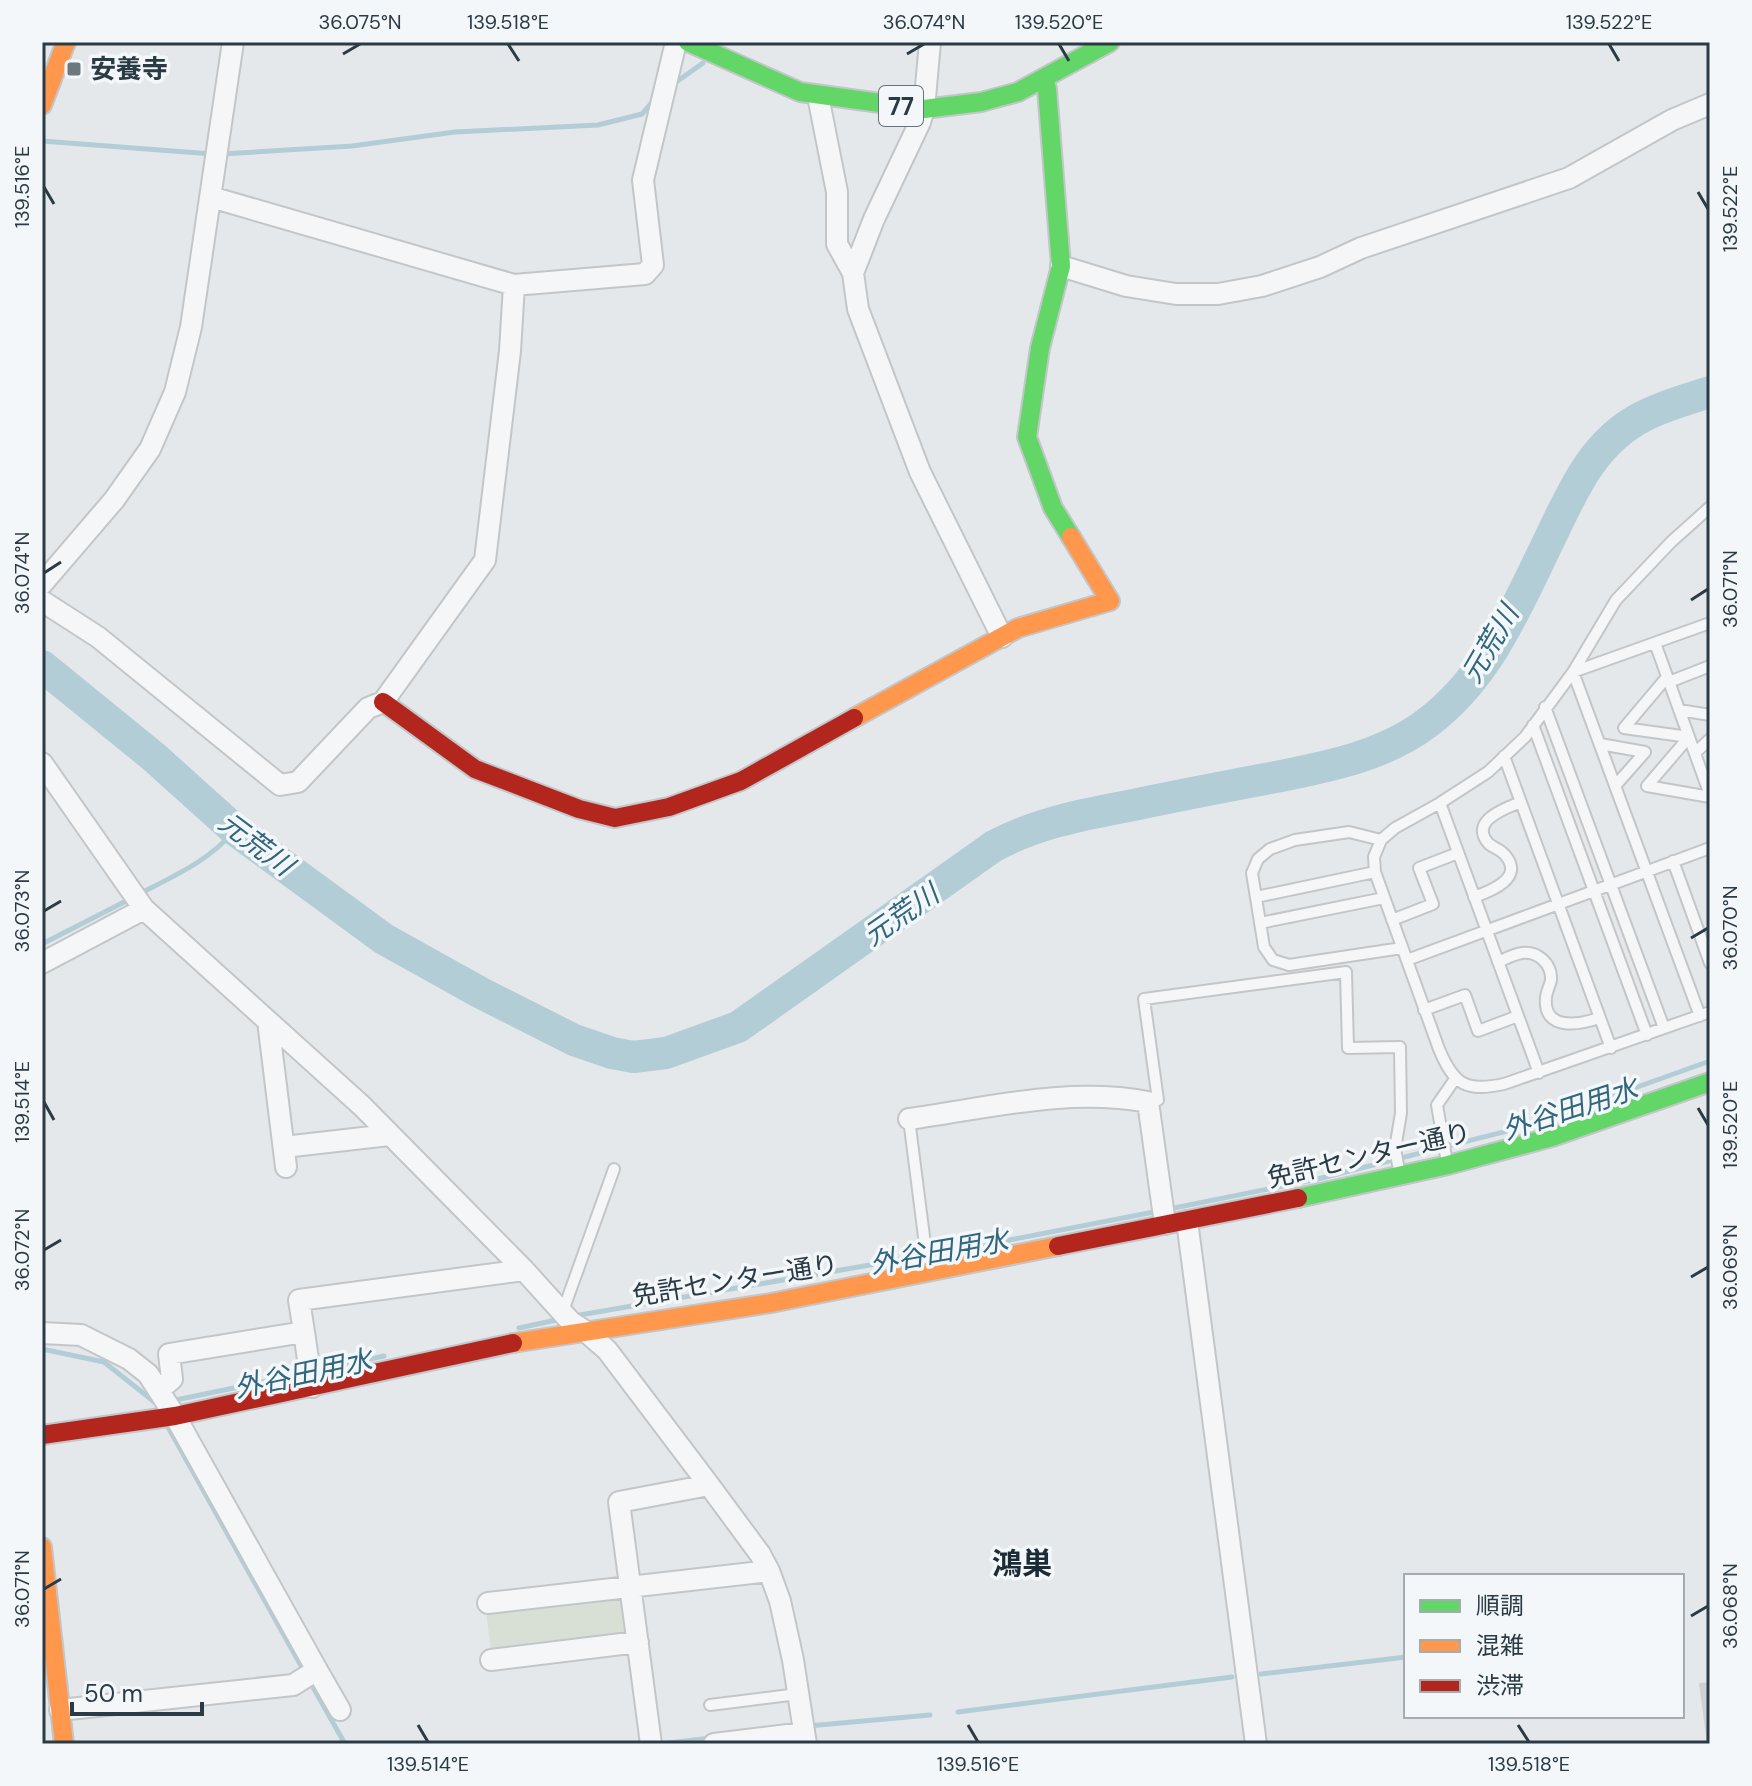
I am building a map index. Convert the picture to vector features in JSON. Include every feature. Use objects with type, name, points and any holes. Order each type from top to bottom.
[{"type":"street","points":[[42,105],[66,42]]},
{"type":"street","points":[[42,584],[114,500],[150,449],[175,392],[191,327],[233,42]]},
{"type":"street","points":[[211,197],[514,285],[645,274],[653,265],[643,180],[676,42]]},
{"type":"street","name":"77","points":[[688,42],[800,92],[924,109],[981,102],[1018,92],[1110,42]]},
{"type":"street","points":[[853,273],[924,109],[930,42]]},
{"type":"street","points":[[383,702],[475,769],[579,809],[615,818],[669,807],[741,781],[1018,628],[1110,601],[1053,508],[1027,437],[1040,348],[1061,266],[1044,80]]},
{"type":"street","points":[[818,96],[837,192],[837,244],[853,273],[858,309],[920,472],[1002,637]]},
{"type":"street","points":[[1061,266],[1126,286],[1176,294],[1218,294],[1262,286],[1320,267],[1361,248],[1569,178],[1672,120],[1710,104]]},
{"type":"street","points":[[42,601],[98,637],[280,785],[298,782],[368,708],[383,702],[485,560],[510,351],[514,285]]},
{"type":"street","points":[[42,763],[144,909],[362,1106],[571,1322],[607,1350],[760,1554],[780,1601],[805,1739],[714,1744]]},
{"type":"street","points":[[42,963],[144,909]]},
{"type":"street","points":[[268,1021],[285,1157],[389,1135]]},
{"type":"street","name":"免許センター通り","points":[[42,1435],[175,1416],[502,1345],[771,1303],[1187,1221],[1448,1165],[1552,1137],[1710,1082]]},
{"type":"street","points":[[909,1119],[1071,1096],[1117,1096],[1148,1102],[1165,1224]]},
{"type":"street","points":[[1187,1221],[1256,1744]]},
{"type":"street","points":[[312,1387],[299,1300],[524,1270]]},
{"type":"street","points":[[159,1390],[172,1379],[169,1354],[304,1332]]},
{"type":"street","points":[[42,1333],[81,1335],[129,1359],[148,1374],[175,1416],[340,1710]]},
{"type":"street","points":[[651,1744],[619,1502],[709,1485]]},
{"type":"street","points":[[42,1547],[64,1744]]},
{"type":"street","points":[[488,1603],[769,1571]]},
{"type":"street","points":[[491,1660],[638,1642]]},
{"type":"street","points":[[60,1710],[293,1685],[317,1670]]},
{"type":"lane","points":[[1573,672],[1647,871],[1705,1014],[1539,1073],[1482,1089],[1470,1088],[1455,1079],[1443,1059],[1424,1010],[1375,872],[1374,857],[1381,840],[1395,828],[1488,772],[1504,756],[1533,725],[1573,672],[1616,600],[1671,542],[1710,507]]},
{"type":"lane","points":[[1573,672],[1710,623]]},
{"type":"lane","points":[[1655,643],[1695,753],[1710,796],[1647,786],[1689,737]]},
{"type":"lane","points":[[1689,737],[1624,728],[1668,679],[1710,666]]},
{"type":"lane","points":[[1545,707],[1664,1028]]},
{"type":"lane","points":[[1679,710],[1710,715]]},
{"type":"lane","points":[[1533,725],[1647,1035]]},
{"type":"lane","points":[[1695,753],[1710,739]]},
{"type":"lane","points":[[1600,744],[1645,752],[1615,786]]},
{"type":"lane","points":[[1504,756],[1611,1048]]},
{"type":"lane","points":[[1474,897],[1501,886],[1508,878],[1510,866],[1507,856],[1489,843],[1484,833],[1485,824],[1490,815],[1521,802]]},
{"type":"lane","points":[[1440,803],[1539,1073]]},
{"type":"lane","points":[[1381,840],[1349,832],[1295,840],[1270,849],[1258,859],[1252,873],[1264,947],[1273,960],[1289,965],[1402,948]]},
{"type":"lane","points":[[1407,960],[1710,848]]},
{"type":"lane","points":[[1392,920],[1433,904],[1419,868],[1458,853]]},
{"type":"lane","points":[[1673,861],[1710,963]]},
{"type":"lane","points":[[1256,897],[1375,872]]},
{"type":"lane","points":[[1260,923],[1384,898]]},
{"type":"lane","points":[[1498,962],[1523,953],[1537,955],[1551,972],[1551,983],[1545,996],[1546,1009],[1554,1020],[1564,1025],[1577,1025],[1599,1018]]},
{"type":"lane","points":[[1148,1102],[1158,1100],[1144,999],[1346,972],[1348,1048],[1400,1047],[1401,1113],[1395,1149],[1400,1175]]},
{"type":"lane","points":[[1424,1010],[1465,995],[1478,1031],[1518,1016]]},
{"type":"lane","points":[[1448,1165],[1437,1105],[1455,1079]]},
{"type":"lane","points":[[909,1119],[928,1273]]},
{"type":"lane","points":[[563,1311],[614,1169]]},
{"type":"lane","points":[[710,1705],[798,1694]]},
{"type":"shaded area","points":[[631,1587],[638,1642],[492,1660],[485,1603]]},
{"type":"building","points":[[1710,1682],[1710,1744],[1707,1744],[1699,1683]]},
{"type":"waterway","points":[[672,85],[703,63]]},
{"type":"waterway","points":[[222,154],[352,146],[455,132],[598,125],[642,114],[655,99]]},
{"type":"waterway","points":[[42,141],[212,154]]},
{"type":"waterway","name":"元荒川","points":[[42,666],[155,758],[235,830],[384,939],[574,1040],[633,1057],[666,1053],[738,1027],[994,846],[1012,837],[1083,815],[1338,763],[1376,751],[1411,734],[1449,704],[1485,661],[1514,612],[1577,483],[1598,453],[1625,427],[1642,417],[1710,392]]},
{"type":"waterway","points":[[139,894],[202,859],[235,830]]},
{"type":"waterway","points":[[42,944],[130,899]]},
{"type":"waterway","name":"外谷田用水","points":[[1169,1209],[1318,1179],[1531,1125],[1710,1061]]},
{"type":"waterway","name":"外谷田用水","points":[[574,1316],[963,1249],[1159,1211]]},
{"type":"waterway","name":"外谷田用水","points":[[519,1328],[561,1319]]},
{"type":"waterway","points":[[42,1349],[104,1362],[157,1404]]},
{"type":"waterway","name":"外谷田用水","points":[[316,1371],[384,1356]]},
{"type":"waterway","name":"外谷田用水","points":[[171,1401],[306,1373]]},
{"type":"waterway","points":[[168,1427],[305,1673]]},
{"type":"waterway","points":[[1261,1674],[1404,1657]]},
{"type":"waterway","points":[[958,1712],[1232,1677]]},
{"type":"waterway","points":[[310,1682],[345,1744]]},
{"type":"waterway","points":[[808,1726],[930,1715]]},
{"type":"waterway","points":[[660,1744],[711,1738]]},
{"type":"traffic: fast","points":[[688,42],[800,92],[924,109],[981,102],[1018,92],[1110,42]]},
{"type":"traffic: fast","points":[[1044,80],[1061,266],[1040,348],[1027,437],[1053,508],[1071,537]]},
{"type":"traffic: fast","points":[[1298,1198],[1448,1165],[1552,1137],[1710,1082]]},
{"type":"traffic: slow","points":[[42,105],[66,42]]},
{"type":"traffic: slow","points":[[854,718],[1018,628],[1110,601],[1071,537]]},
{"type":"traffic: slow","points":[[513,1343],[771,1303],[1058,1246]]},
{"type":"traffic: slow","points":[[42,1547],[64,1744]]},
{"type":"traffic: jam","points":[[383,702],[475,769],[579,809],[615,818],[669,807],[741,781],[854,718]]},
{"type":"traffic: jam","points":[[1058,1246],[1298,1198]]},
{"type":"traffic: jam","points":[[42,1435],[175,1416],[513,1343]]},
{"type":"place","name":"安養寺","points":[[74,69]]},
{"type":"district","name":"鴻巣","points":[[1022,1563]]}]
